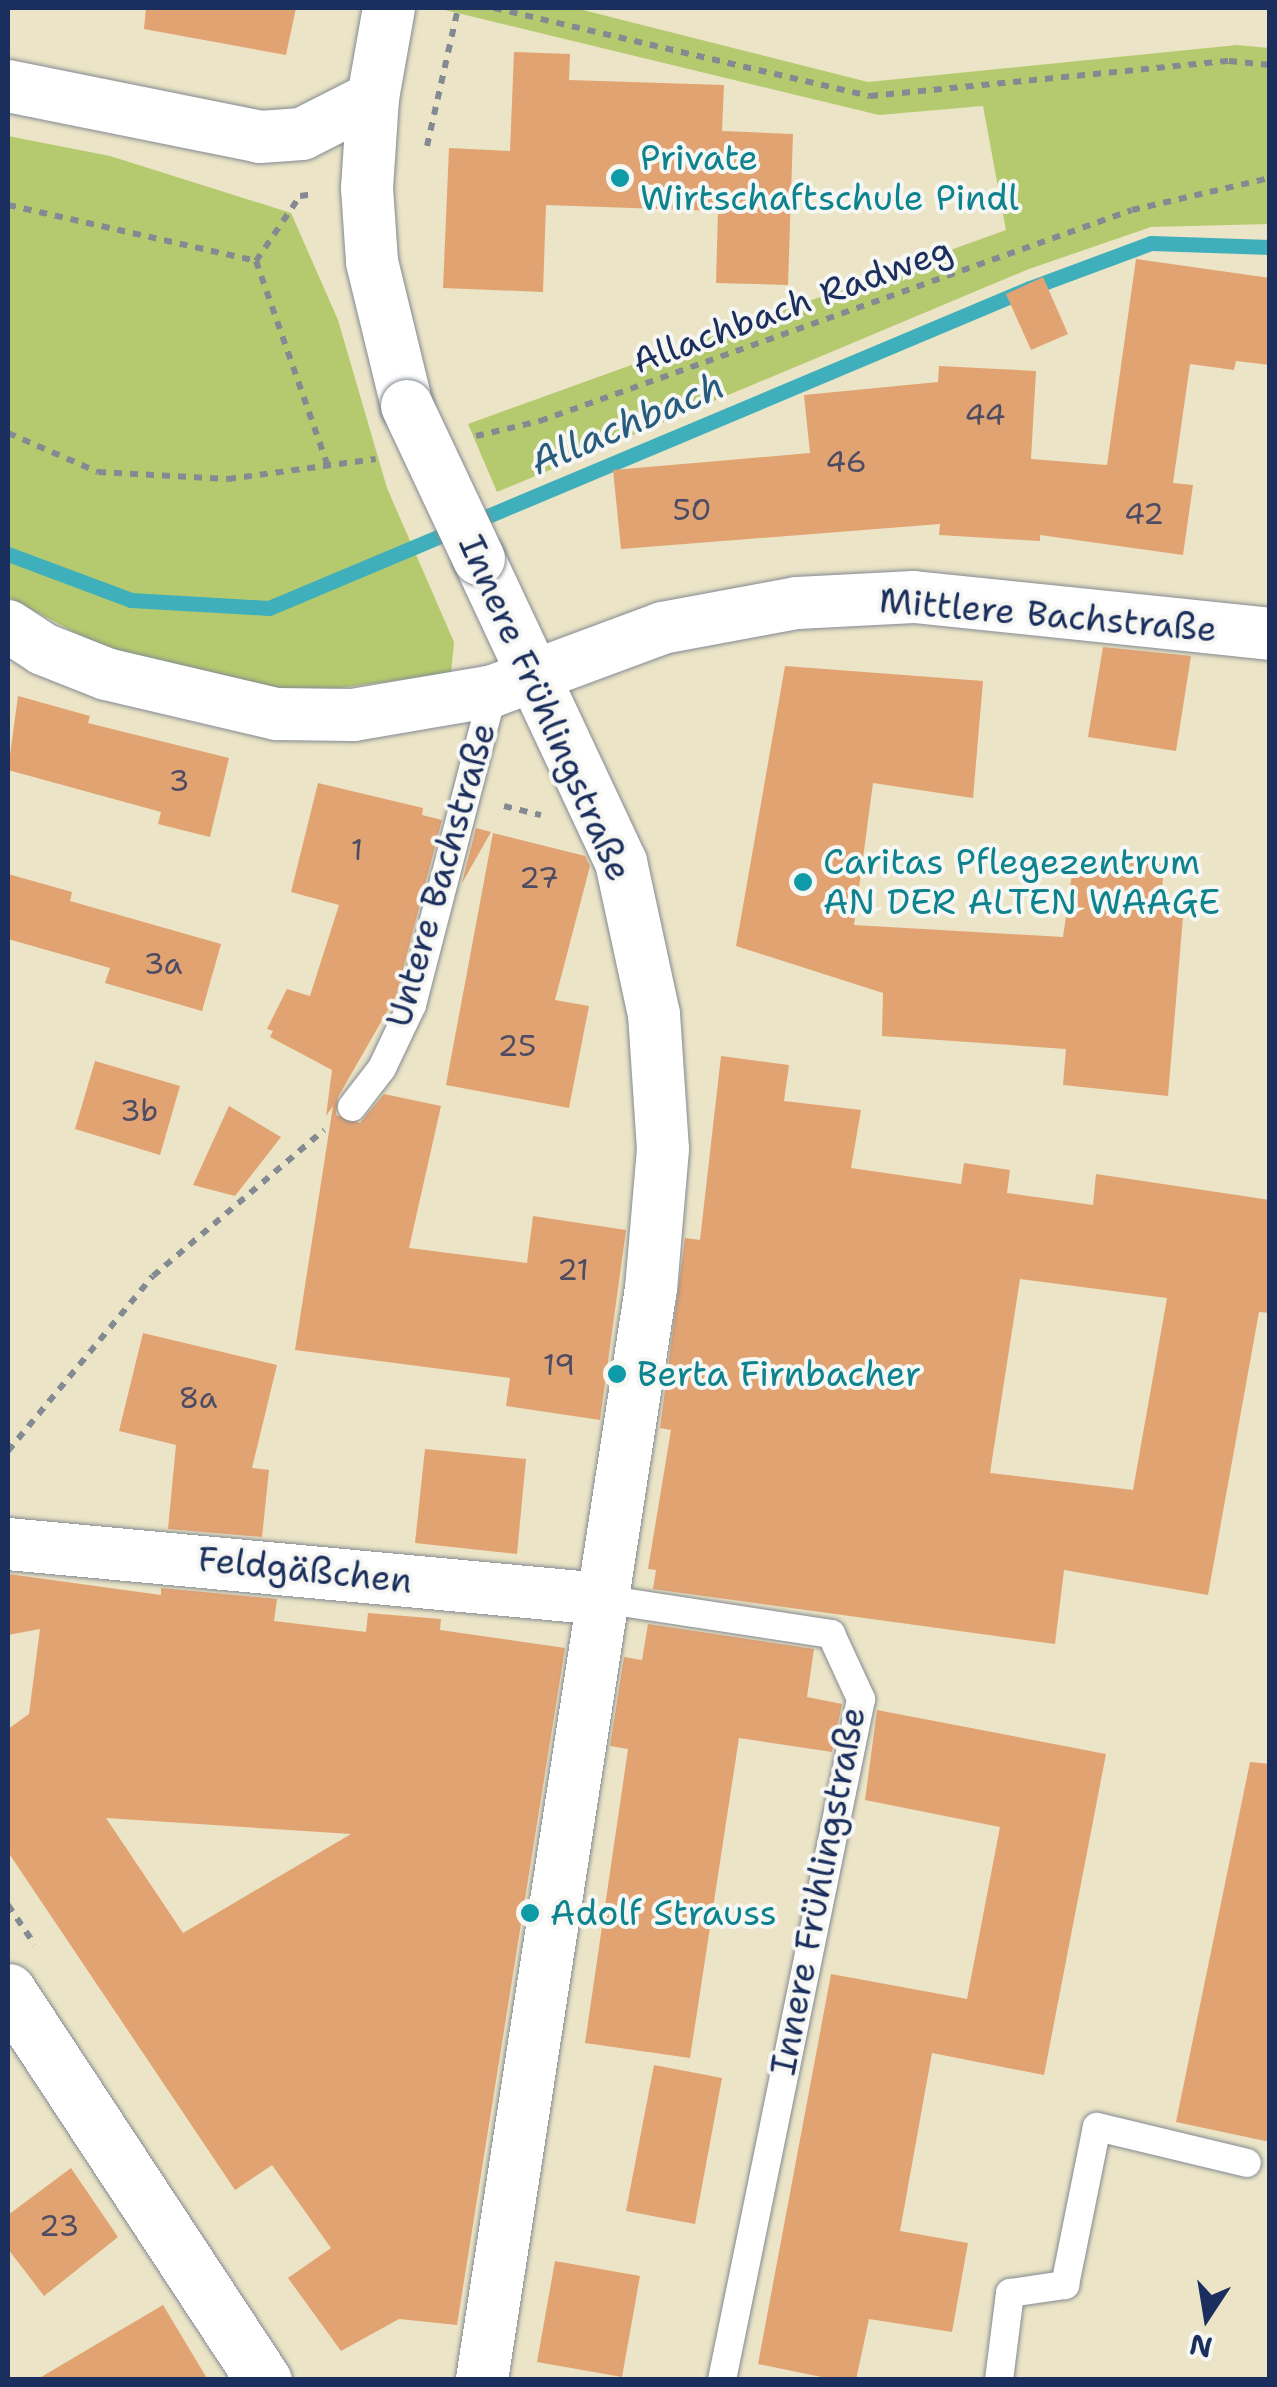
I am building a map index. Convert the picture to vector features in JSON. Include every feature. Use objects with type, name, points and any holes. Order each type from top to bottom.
[{"type":"main road","points":[[8,1991],[264,2380]]},
{"type":"street","name":"Innere Frühlingstraße","points":[[390,8],[372,98],[367,188],[372,262],[407,406],[479,559],[515,682],[621,862],[654,1014],[663,1148],[651,1288],[482,2380]]},
{"type":"street","points":[[8,86],[260,137],[320,128],[372,98]]},
{"type":"street","name":"Mittlere Bachstraße","points":[[515,682],[662,628],[836,601],[914,597],[1039,606],[1270,634]]},
{"type":"street","name":"Untere Bachstraße","points":[[8,626],[43,649],[106,674],[277,714],[353,715],[515,682]]},
{"type":"street","name":"Feldgäßchen","points":[[8,1544],[602,1599]]},
{"type":"lane","name":"Untere Bachstraße","points":[[352,1108],[382,1068],[412,1004],[464,798],[515,682]]},
{"type":"lane","name":"Innere Frühlingstraße","points":[[602,1599],[831,1634],[861,1699],[722,2380]]},
{"type":"lane","points":[[999,2380],[1010,2293],[1065,2285],[1097,2127],[1247,2163]]},
{"type":"path","points":[[494,8],[870,96],[1228,60],[1270,65]]},
{"type":"path","name":"Allachbach Radweg","points":[[463,439],[540,421],[1132,210],[1270,178]]},
{"type":"path","points":[[8,204],[256,260],[329,470]]},
{"type":"path","points":[[8,432],[98,472],[228,480],[329,470],[386,456]]},
{"type":"path","points":[[464,798],[552,817]]},
{"type":"path","points":[[8,1451],[153,1276],[352,1108]]},
{"type":"green space","points":[[575,8],[868,82],[1237,45],[1269,48],[1269,224],[1151,227],[1029,269],[497,492],[468,424],[1006,230],[983,106],[879,115],[445,10]]},
{"type":"green space","points":[[8,136],[110,156],[291,213],[338,320],[387,488],[454,642],[451,673],[302,693],[193,673],[95,643],[8,597]]},
{"type":"building","points":[[146,8],[296,8],[286,55],[144,29]]},
{"type":"building","name":"Private Wirtschaftschule Pindl","points":[[514,52],[570,54],[569,80],[724,85],[722,131],[793,134],[788,285],[716,283],[718,211],[546,205],[543,292],[443,288],[449,148],[510,151]]},
{"type":"building","points":[[1136,259],[1270,278],[1270,365],[1236,361],[1234,370],[1190,364],[1173,483],[1193,485],[1183,555],[1040,535],[1040,541],[939,535],[940,524],[621,549],[613,470],[810,453],[804,395],[938,382],[939,366],[1036,371],[1031,459],[1107,465]]},
{"type":"building","points":[[1043,277],[1068,334],[1031,350],[1006,294]]},
{"type":"building","points":[[1103,647],[1191,656],[1176,751],[1088,737]]},
{"type":"building","name":"Caritas Pflegezentrum AN DER ALTEN WAAGE","points":[[785,666],[983,681],[973,798],[873,783],[854,925],[1063,937],[1074,860],[1164,864],[1161,904],[1184,905],[1168,1096],[1063,1085],[1066,1049],[882,1036],[883,993],[736,946]]},
{"type":"building","points":[[18,696],[90,716],[88,723],[229,758],[210,837],[158,824],[161,812],[8,770]]},
{"type":"building","points":[[318,783],[423,808],[422,815],[442,820],[396,996],[338,1097],[336,1115],[360,1123],[384,1094],[441,1106],[409,1248],[527,1263],[533,1216],[626,1230],[600,1420],[506,1406],[510,1378],[295,1350],[333,1106],[326,1116],[332,1070],[270,1037],[273,1031],[267,1029],[287,989],[310,996],[339,905],[291,892]]},
{"type":"building","points":[[476,828],[491,832],[462,883]]},
{"type":"building","points":[[493,833],[585,856],[590,866],[555,1000],[589,1006],[569,1108],[446,1085]]},
{"type":"building","points":[[8,874],[72,892],[70,901],[221,944],[202,1011],[105,983],[110,968],[8,939]]},
{"type":"building","points":[[721,1056],[789,1065],[784,1101],[861,1110],[851,1168],[961,1184],[964,1163],[1010,1170],[1007,1193],[1093,1205],[1096,1174],[1270,1200],[1270,1313],[1259,1312],[1208,1595],[1064,1570],[1055,1644],[653,1589],[656,1570],[648,1569],[671,1430],[660,1428],[685,1238],[700,1240]],"holes":[[[1020,1279],[1167,1298],[1133,1490],[990,1473]]]},
{"type":"building","points":[[95,1061],[180,1086],[160,1155],[75,1129]]},
{"type":"building","points":[[229,1106],[281,1137],[235,1196],[193,1185]]},
{"type":"building","points":[[143,1333],[277,1365],[252,1468],[269,1470],[262,1537],[168,1529],[176,1445],[119,1431]]},
{"type":"building","points":[[425,1449],[526,1459],[517,1554],[415,1543]]},
{"type":"building","points":[[8,1574],[161,1595],[161,1588],[277,1599],[274,1621],[366,1632],[368,1613],[441,1619],[440,1630],[565,1648],[457,2325],[399,2319],[341,2351],[288,2278],[331,2248],[272,2165],[235,2190],[8,1852],[8,1729],[29,1714],[40,1629],[8,1635]],"holes":[[[106,1818],[351,1834],[183,1933]]]},
{"type":"building","points":[[648,1624],[814,1649],[807,1697],[842,1704],[832,1752],[739,1738],[690,2058],[585,2043],[628,1749],[610,1746],[624,1657],[642,1660]]},
{"type":"building","points":[[877,1710],[1106,1754],[1044,2075],[932,2053],[900,2231],[968,2243],[952,2332],[869,2319],[856,2380],[836,2380],[758,2364],[831,1974],[967,1999],[1000,1827],[865,1800]]},
{"type":"building","points":[[1250,1762],[1270,1764],[1270,2142],[1176,2122]]},
{"type":"building","points":[[654,2065],[722,2078],[695,2224],[626,2211]]},
{"type":"building","points":[[71,2168],[118,2237],[44,2296],[8,2249],[8,2215]]},
{"type":"building","points":[[555,2261],[640,2276],[622,2377],[537,2362]]},
{"type":"building","points":[[163,2305],[208,2380],[36,2380]]},
{"type":"waterway","name":"Allachbach","points":[[8,554],[131,600],[269,608],[1030,288],[1151,243],[1270,247]]},
{"type":"place","name":"Private Wirtschaftschule Pindl","points":[[620,178]]},
{"type":"place","name":"Caritas Pflegezentrum AN DER ALTEN WAAGE","points":[[803,882]]},
{"type":"place","name":"Berta Firnbacher","points":[[617,1374]]},
{"type":"place","name":"Adolf Strauss","points":[[530,1913]]}]
